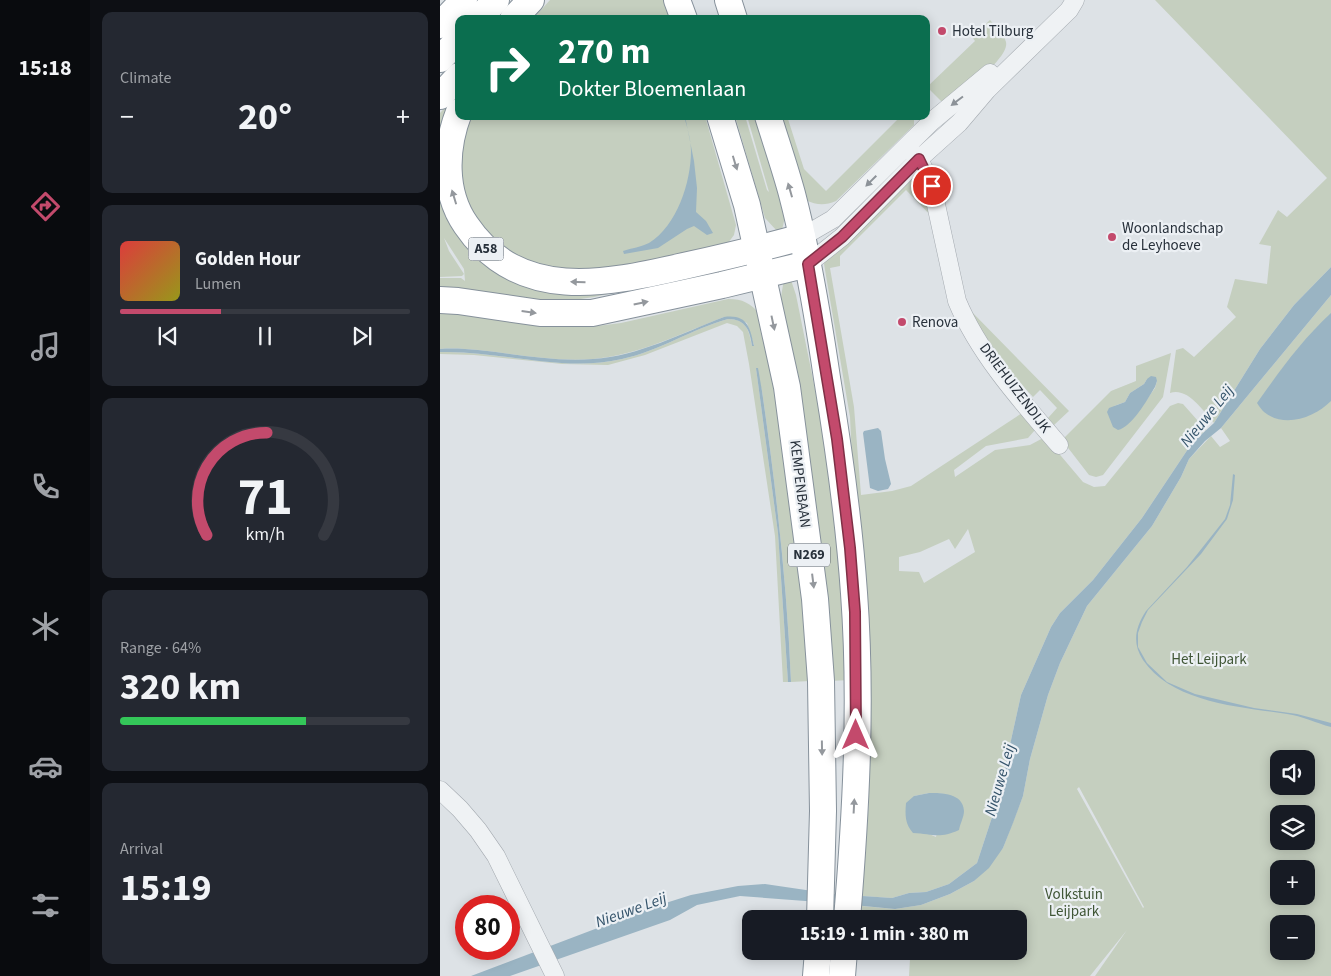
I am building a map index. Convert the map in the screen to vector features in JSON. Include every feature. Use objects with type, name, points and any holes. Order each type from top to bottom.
[{"type":"highway","points":[[440,25],[464,0]]},
{"type":"highway","points":[[482,15],[496,0]]},
{"type":"highway","points":[[677,0],[683,15]]},
{"type":"highway","points":[[728,0],[733,15]]},
{"type":"highway","points":[[440,59],[455,43]]},
{"type":"highway","points":[[440,96],[455,80]]},
{"type":"highway","name":"A58","points":[[456,120],[452,132],[448,165],[450,187],[458,210],[468,229],[484,247],[516,270],[543,279],[601,282],[627,279],[756,250]]},
{"type":"highway","name":"KEMPENBAAN","points":[[721,120],[747,205],[787,387],[815,599],[820,681],[823,811],[820,910]]},
{"type":"highway","name":"N269","points":[[769,120],[792,194],[808,264],[837,439],[848,530],[854,595],[857,681],[856,753],[848,910]]},
{"type":"highway","points":[[756,250],[802,237]]},
{"type":"highway","points":[[440,300],[540,313],[592,313],[808,264]]},
{"type":"highway","points":[[816,976],[817,960]]},
{"type":"street","points":[[808,264],[842,237],[912,153],[932,122],[980,82],[1062,4],[1074,0]]},
{"type":"street","points":[[802,237],[832,219],[912,153],[946,136],[988,90],[1069,10],[1074,0]]},
{"type":"street","points":[[932,122],[946,136]]},
{"type":"street","name":"DRIEHUIZENDIJK","points":[[912,153],[932,186],[957,300],[962,313],[990,360],[1059,445]]},
{"type":"street","points":[[440,790],[478,830],[496,856],[554,973]]},
{"type":"green space","points":[[550,0],[665,0],[671,15],[537,15]]},
{"type":"green space","points":[[1155,0],[1331,0],[1331,267],[1294,305],[1260,349],[1214,423],[1195,401],[1183,393],[1170,393],[1176,350],[1183,348],[1194,357],[1236,317],[1227,307],[1235,279],[1267,284],[1271,246],[1259,244],[1278,210],[1287,217],[1327,178]]},
{"type":"green space","points":[[990,20],[1005,39],[1005,49],[992,67],[945,105],[930,90],[930,84],[975,41],[972,37]]},
{"type":"green space","points":[[455,97],[455,118],[444,166],[506,271],[717,269],[594,297],[553,303],[440,296],[440,278],[461,278],[465,281],[464,269],[444,238],[449,251],[464,274],[462,276],[440,277],[440,113]]},
{"type":"green space","points":[[466,120],[706,120],[736,225],[734,235],[728,243],[631,266],[558,271],[507,253],[475,220],[460,182],[461,138]]},
{"type":"green space","points":[[736,120],[746,120],[769,192],[748,120],[762,120],[785,217],[782,230],[777,231],[765,218]]},
{"type":"green space","points":[[777,120],[788,120],[804,169],[826,191],[897,120],[914,120],[914,125],[836,201],[820,204],[805,200]]},
{"type":"green space","points":[[909,181],[915,181],[925,186],[935,220],[906,190],[840,256],[840,266],[830,268],[854,407],[861,495],[892,491],[911,486],[1022,413],[1035,430],[1028,438],[986,446],[954,470],[955,477],[995,450],[1030,445],[1045,437],[1083,482],[1094,487],[1105,486],[1170,406],[1178,403],[1183,404],[1206,430],[1192,443],[1142,518],[1093,580],[1060,613],[1051,627],[1021,695],[998,799],[977,863],[949,884],[926,892],[909,893],[892,898],[862,896],[869,801],[850,417],[824,264],[826,257]],"holes":[[[968,529],[975,552],[924,583],[919,572],[899,571],[899,557],[920,552],[949,539],[955,549]],[[929,793],[945,794],[936,837],[927,833],[913,832],[914,796]]]},
{"type":"green space","points":[[784,279],[791,280],[796,295],[823,429],[836,528],[850,680],[830,681],[818,530],[809,451],[780,303]]},
{"type":"green space","name":"Het Leijpark","points":[[1331,295],[1331,976],[1095,976],[1127,930],[1090,976],[909,976],[910,960],[1027,960],[1027,910],[862,910],[862,906],[895,909],[921,905],[950,894],[974,881],[1003,848],[1023,796],[1030,759],[1048,695],[1060,663],[1087,606],[1152,526],[1181,477],[1189,459],[1211,436],[1220,447],[1230,441],[1221,428]],"holes":[[[1079,787],[1144,907],[1143,908],[1077,789]]]},
{"type":"green space","points":[[728,299],[746,302],[760,314],[783,406],[810,681],[791,682],[784,572],[776,500],[762,391],[756,368],[778,533],[788,682],[783,682],[775,536],[749,364],[743,332],[737,326],[727,323],[645,355],[608,365],[562,364],[474,355],[440,354],[440,352],[463,352],[577,364],[599,363],[636,355],[728,319],[739,321],[746,327],[752,346],[754,345],[747,323],[734,317],[724,317],[644,348],[610,357],[593,359],[550,359],[478,350],[440,349],[440,307],[561,326],[597,326],[621,323]]},
{"type":"green space","points":[[969,309],[1069,411],[1054,425],[1048,418],[1057,408],[1040,390],[1033,397],[998,359]]},
{"type":"green space","points":[[1171,353],[1163,397],[1103,475],[1096,477],[1089,475],[1062,440],[1111,391],[1136,381],[1136,366]],"holes":[[[1147,379],[1157,381],[1155,388],[1145,402],[1114,406],[1125,402],[1130,393],[1144,384]]]},
{"type":"water","points":[[690,143],[697,188],[696,212],[706,221],[713,233],[707,235],[694,226],[658,248],[624,254],[623,251],[649,243],[659,235],[675,215],[688,176]]},
{"type":"water","points":[[1331,267],[1331,295],[1221,428],[1205,441],[1189,459],[1181,477],[1152,526],[1087,606],[1060,663],[1048,695],[1030,759],[1023,796],[1003,848],[989,868],[974,881],[950,894],[921,905],[895,909],[740,896],[697,905],[670,920],[510,976],[471,976],[513,960],[520,960],[520,957],[653,907],[691,895],[738,886],[765,884],[833,894],[892,898],[909,893],[926,892],[949,884],[977,863],[998,799],[1021,695],[1051,627],[1060,613],[1093,580],[1142,518],[1192,443],[1214,423],[1260,349],[1294,305]]},
{"type":"water","points":[[1331,313],[1331,401],[1317,412],[1299,419],[1281,420],[1272,417],[1264,412],[1257,403],[1301,345]]},
{"type":"water","points":[[724,317],[743,320],[749,328],[754,346],[752,346],[746,327],[739,321],[728,319],[636,355],[599,363],[577,364],[463,352],[440,352],[440,349],[478,350],[579,360],[610,357],[644,349]]},
{"type":"water","points":[[756,368],[758,368],[762,391],[776,500],[784,572],[791,682],[788,682],[778,533]]},
{"type":"water","points":[[1151,376],[1156,377],[1155,387],[1139,412],[1123,428],[1118,430],[1113,427],[1107,412],[1109,408],[1125,402],[1130,393],[1144,384]]},
{"type":"water","points":[[878,428],[881,431],[891,484],[888,489],[878,491],[870,488],[863,433],[864,431]]},
{"type":"water","points":[[1233,474],[1235,475],[1233,500],[1227,519],[1201,554],[1148,610],[1138,633],[1138,647],[1147,663],[1167,682],[1195,694],[1254,708],[1297,714],[1331,723],[1331,727],[1293,715],[1229,705],[1189,694],[1171,686],[1156,674],[1143,660],[1137,648],[1137,629],[1146,611],[1187,567],[1225,519],[1230,505]]},
{"type":"water","points":[[929,793],[951,795],[960,801],[964,811],[959,830],[941,835],[913,833],[906,819],[906,803],[914,796]]},
{"type":"place","name":"Hotel Tilburg","points":[[942,31]]},
{"type":"place","name":"Woonlandschap de Leyhoeve","points":[[1112,237]]},
{"type":"place","name":"Renova","points":[[902,322]]},
{"type":"route","points":[[856,735],[855,612],[850,548],[837,439],[808,264],[842,237],[919,159],[932,186]]},
{"type":"water label","name":"Nieuwe Leij","points":[[1207,416]]},
{"type":"water label","name":"Nieuwe Leij","points":[[1000,780]]},
{"type":"water label","name":"Nieuwe Leij","points":[[631,910]]},
{"type":"park label","name":"Volkstuin Leijpark","points":[[1074,902]]}]
